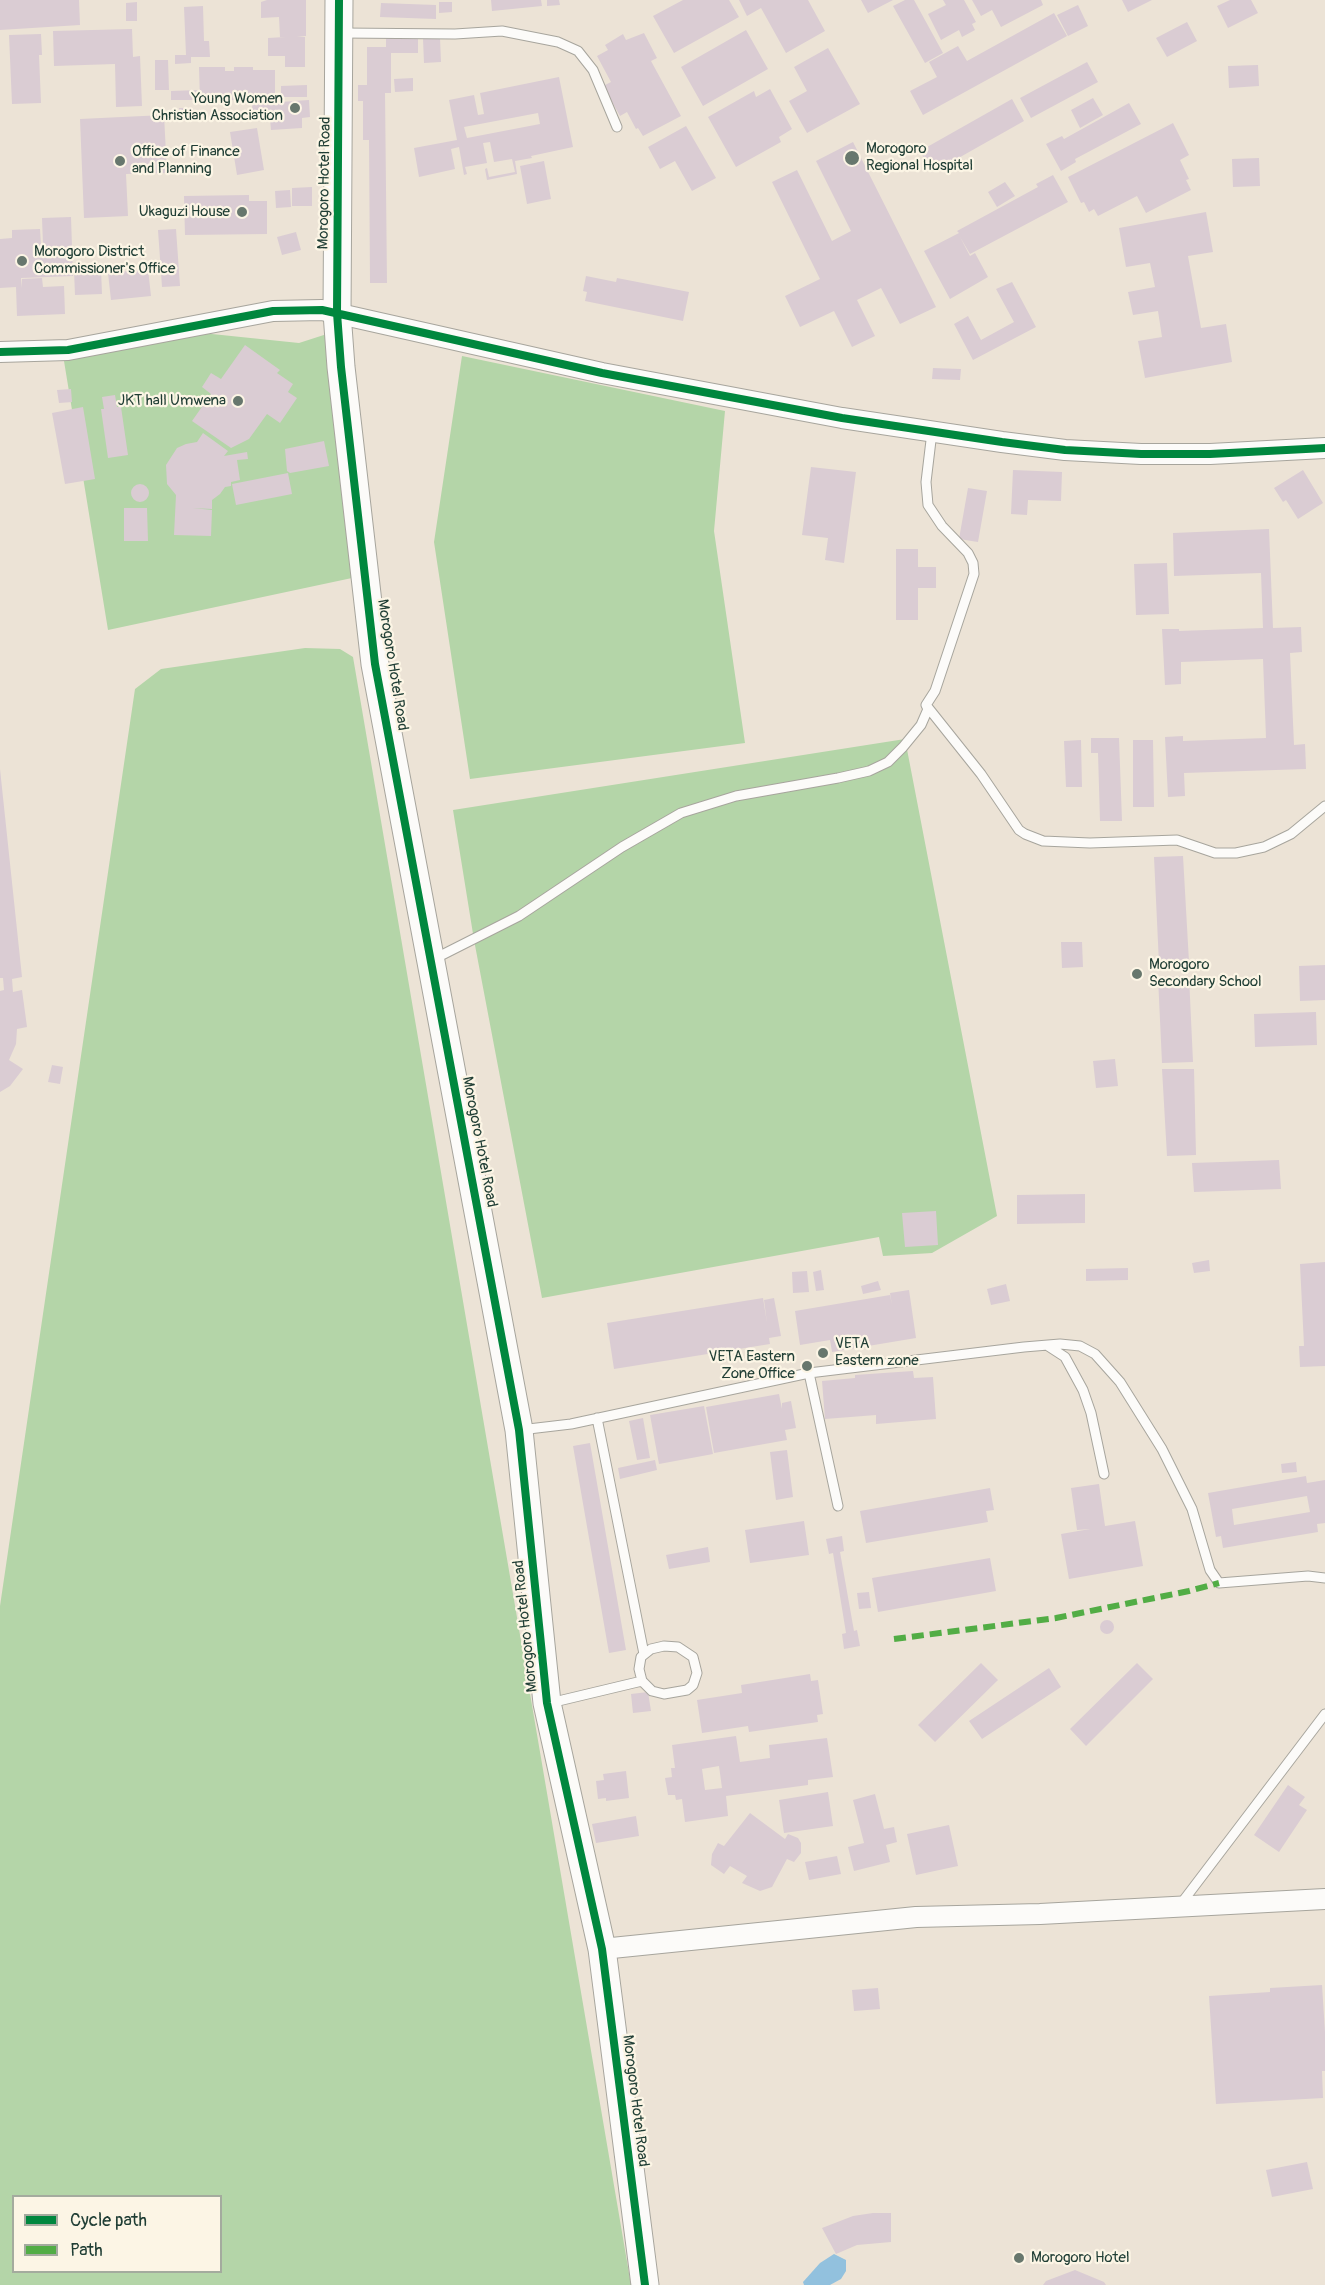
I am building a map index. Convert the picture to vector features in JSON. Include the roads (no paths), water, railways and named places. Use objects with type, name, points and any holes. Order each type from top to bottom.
[{"type":"street","name":"Morogoro Hotel Road","points":[[339,0],[337,313],[341,367],[375,664],[519,1430],[547,1703],[602,1949],[645,2285]]},
{"type":"street","points":[[0,352],[48,352],[90,347],[273,311],[305,309],[337,313],[602,373],[770,405],[932,432],[1065,450],[1141,454],[1210,454],[1325,448]]},
{"type":"street","points":[[602,1949],[916,1917],[1325,1899]]},
{"type":"lane","points":[[340,33],[455,34],[501,31],[558,42],[578,51],[593,70],[617,127]]},
{"type":"lane","points":[[430,961],[519,916],[622,847],[681,813],[736,796],[838,778],[877,768],[892,758],[911,738],[921,725],[928,709],[926,705],[935,691],[974,574],[969,553],[942,526],[928,505],[926,482],[932,432]]},
{"type":"lane","points":[[926,705],[981,774],[1019,830],[1043,841],[1090,843],[1177,840],[1215,853],[1236,853],[1264,847],[1291,834],[1325,807]]},
{"type":"lane","points":[[519,1430],[571,1424],[809,1372],[1024,1347],[1060,1344],[1080,1346],[1095,1354],[1120,1382],[1162,1449],[1197,1523],[1210,1570],[1219,1583],[1308,1576],[1325,1578]]},
{"type":"lane","points":[[1024,1347],[1049,1346],[1069,1362],[1091,1413],[1104,1474]]},
{"type":"lane","points":[[809,1372],[838,1506]]},
{"type":"lane","points":[[597,1418],[644,1654]]},
{"type":"lane","points":[[655,1647],[678,1647],[693,1658],[697,1673],[692,1687],[674,1694],[664,1694],[652,1691],[642,1681],[639,1664],[644,1654],[655,1647]]},
{"type":"lane","points":[[547,1703],[642,1681]]},
{"type":"lane","points":[[1179,1907],[1325,1714]]},
{"type":"water","points":[[834,2254],[846,2260],[846,2271],[841,2279],[830,2285],[804,2285],[803,2282],[820,2263]]},
{"type":"place","name":"Young Women Christian Association","points":[[295,108]]},
{"type":"place","name":"Morogoro Regional Hospital","points":[[852,158]]},
{"type":"place","name":"Office of Finance and Planning","points":[[120,161]]},
{"type":"place","name":"Ukaguzi House","points":[[242,212]]},
{"type":"place","name":"Morogoro District Commissioner's Office","points":[[22,261]]},
{"type":"place","name":"JKT hall Umwena","points":[[238,401]]},
{"type":"place","name":"Morogoro Secondary School","points":[[1137,974]]},
{"type":"place","name":"VETA Eastern zone","points":[[823,1353]]},
{"type":"place","name":"VETA Eastern Zone Office","points":[[807,1366]]},
{"type":"place","name":"Morogoro Hotel","points":[[1019,2258]]}]
